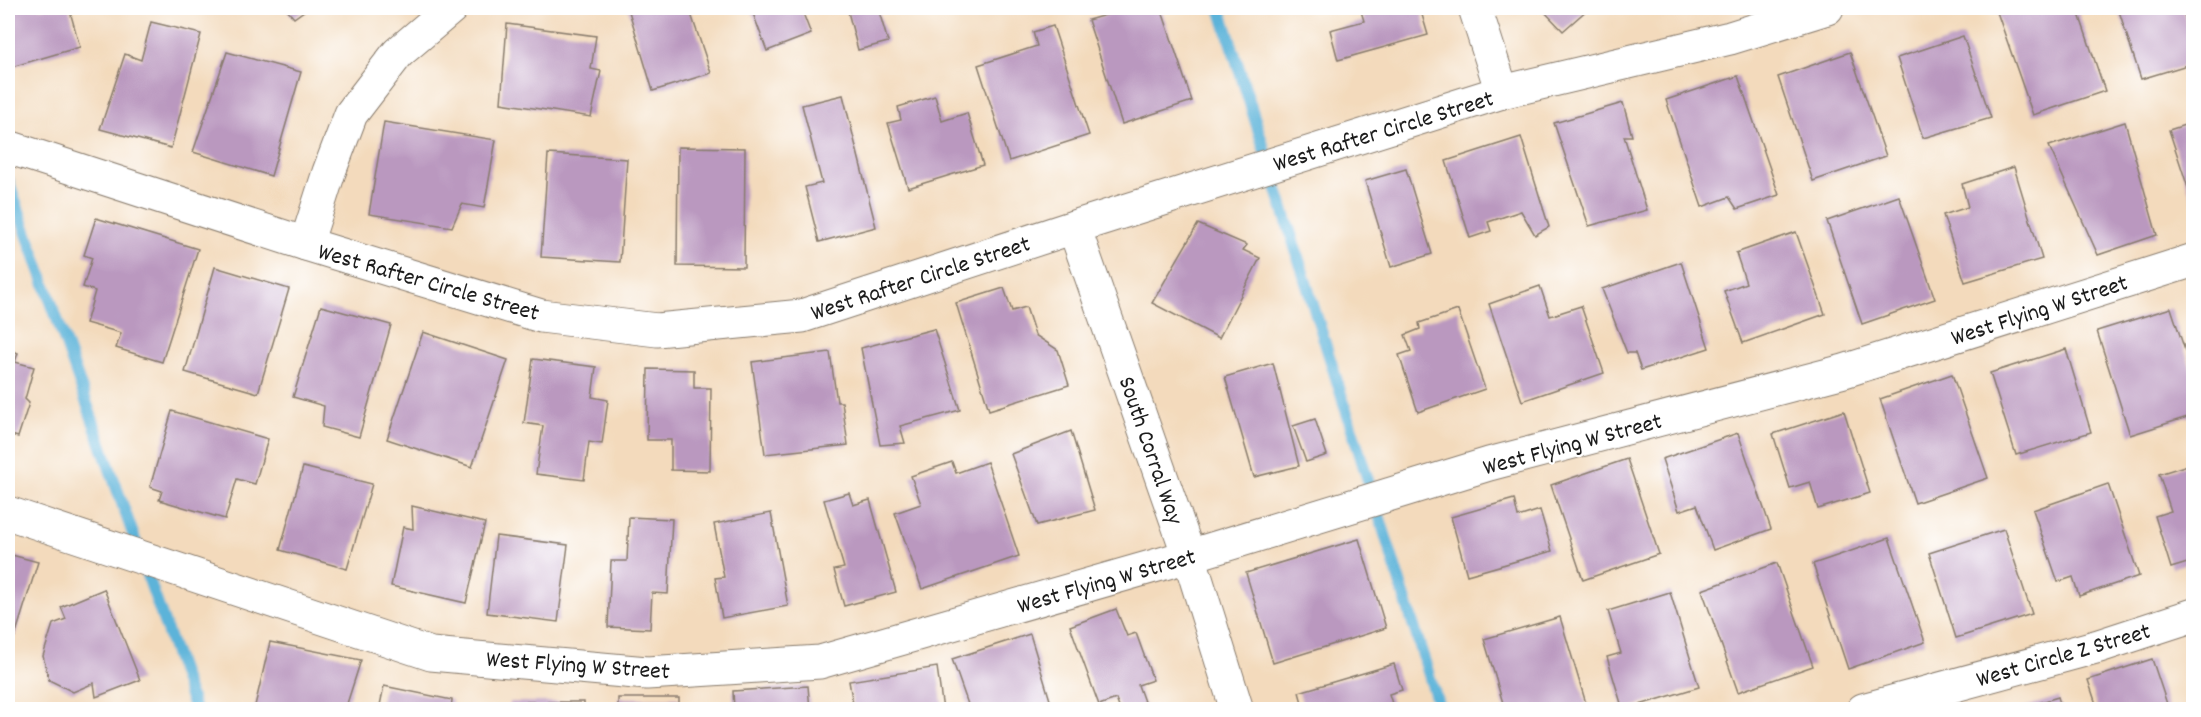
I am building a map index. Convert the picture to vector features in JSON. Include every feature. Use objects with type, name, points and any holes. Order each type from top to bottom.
[{"type":"street","points":[[306,244],[328,172],[351,114],[398,53],[451,8]]},
{"type":"street","points":[[1475,8],[1502,92]]},
{"type":"street","name":"West Rafter Circle Street","points":[[8,147],[306,244],[541,316],[657,330],[802,316],[1074,227],[1502,92],[1730,38],[1827,8]]},
{"type":"street","name":"South Corral Way","points":[[1074,227],[1189,556],[1237,710]]},
{"type":"street","name":"West Flying W Street","points":[[8,513],[431,654],[647,673],[820,662],[1189,556],[1489,464],[1844,371],[2193,260]]},
{"type":"street","name":"West Circle Z Street","points":[[1863,710],[2099,646],[2193,615]]},
{"type":"building","points":[[8,8],[69,8],[80,47],[8,68]]},
{"type":"building","points":[[285,8],[308,8],[294,18]]},
{"type":"building","points":[[628,8],[689,8],[711,73],[653,91]]},
{"type":"building","points":[[751,8],[801,8],[811,34],[767,51]]},
{"type":"building","points":[[847,8],[878,8],[888,42],[858,50]]},
{"type":"building","points":[[1130,8],[1161,8],[1192,101],[1122,124],[1088,20]]},
{"type":"building","points":[[1360,8],[1420,8],[1428,35],[1338,60],[1330,30],[1364,21]]},
{"type":"building","points":[[1541,8],[1589,8],[1563,31]]},
{"type":"building","points":[[2010,8],[2077,8],[2105,91],[2033,115],[1997,12]]},
{"type":"building","points":[[2118,8],[2182,8],[2194,43],[2194,63],[2141,79]]},
{"type":"building","points":[[151,22],[201,34],[171,148],[100,129],[125,54],[141,60]]},
{"type":"building","points":[[507,24],[596,36],[591,69],[601,71],[591,117],[501,103]]},
{"type":"building","points":[[1053,26],[1089,135],[1009,161],[978,65],[1037,46],[1033,32]]},
{"type":"building","points":[[1963,36],[1991,118],[1923,138],[1897,58]]},
{"type":"building","points":[[227,52],[301,72],[271,176],[193,152]]},
{"type":"building","points":[[1850,52],[1886,156],[1813,181],[1778,77]]},
{"type":"building","points":[[1738,76],[1779,195],[1737,209],[1729,197],[1702,207],[1666,100]]},
{"type":"building","points":[[843,95],[876,227],[819,242],[805,187],[822,183],[802,105]]},
{"type":"building","points":[[935,96],[942,121],[967,113],[983,165],[908,188],[888,123],[901,120],[898,107]]},
{"type":"building","points":[[1623,103],[1632,136],[1624,136],[1647,210],[1589,226],[1554,123]]},
{"type":"building","points":[[384,122],[496,140],[484,208],[462,204],[452,227],[369,214]]},
{"type":"building","points":[[2125,122],[2157,235],[2098,255],[2049,146]]},
{"type":"building","points":[[2194,122],[2194,203],[2193,203],[2169,130]]},
{"type":"building","points":[[1521,137],[1549,227],[1535,235],[1521,211],[1488,222],[1491,231],[1470,238],[1446,161]]},
{"type":"building","points":[[678,147],[745,148],[744,267],[677,266]]},
{"type":"building","points":[[548,154],[627,159],[620,262],[541,257]]},
{"type":"building","points":[[2014,167],[2042,259],[1965,282],[1943,215],[1968,207],[1962,184]]},
{"type":"building","points":[[1406,169],[1432,254],[1391,267],[1365,181]]},
{"type":"building","points":[[1899,196],[1935,299],[1862,324],[1827,221]]},
{"type":"building","points":[[96,218],[198,249],[162,362],[116,348],[121,333],[86,323],[95,291],[83,287],[92,258],[84,255]]},
{"type":"building","points":[[1198,224],[1247,245],[1243,250],[1260,258],[1219,338],[1152,303]]},
{"type":"building","points":[[1796,232],[1825,314],[1743,343],[1724,291],[1746,283],[1736,253]]},
{"type":"building","points":[[1681,262],[1709,348],[1641,370],[1635,353],[1627,353],[1602,289]]},
{"type":"building","points":[[215,267],[289,289],[258,393],[185,372]]},
{"type":"building","points":[[1540,286],[1550,316],[1581,306],[1604,373],[1522,401],[1489,304]]},
{"type":"building","points":[[1004,288],[1012,311],[1026,307],[1035,335],[1058,350],[1069,385],[989,410],[956,303]]},
{"type":"building","points":[[321,306],[391,325],[359,437],[322,427],[324,406],[293,397]]},
{"type":"building","points":[[2171,308],[2194,378],[2194,415],[2130,435],[2097,331]]},
{"type":"building","points":[[1458,310],[1485,389],[1418,412],[1399,355],[1411,351],[1405,335],[1420,329],[1419,323]]},
{"type":"building","points":[[934,329],[960,410],[900,426],[905,443],[880,445],[861,348]]},
{"type":"building","points":[[423,332],[508,360],[472,467],[387,439]]},
{"type":"building","points":[[8,349],[18,353],[15,362],[34,367],[25,399],[29,403],[18,437],[8,434]]},
{"type":"building","points":[[2066,349],[2091,432],[2016,455],[1990,373]]},
{"type":"building","points":[[830,352],[837,402],[842,402],[848,445],[765,454],[752,362]]},
{"type":"building","points":[[533,359],[596,367],[592,397],[608,400],[602,444],[589,442],[584,480],[536,474],[543,426],[524,423]]},
{"type":"building","points":[[1273,363],[1299,466],[1254,477],[1225,377]]},
{"type":"building","points":[[648,369],[694,370],[694,388],[711,388],[710,471],[671,470],[671,440],[647,440]]},
{"type":"building","points":[[1952,374],[1988,478],[1915,503],[1880,399]]},
{"type":"building","points":[[172,411],[268,439],[255,484],[237,479],[225,519],[159,500],[162,491],[150,487]]},
{"type":"building","points":[[1844,411],[1870,493],[1818,509],[1810,482],[1790,488],[1773,434]]},
{"type":"building","points":[[1315,419],[1327,455],[1306,462],[1293,426]]},
{"type":"building","points":[[1071,431],[1095,510],[1037,525],[1011,454]]},
{"type":"building","points":[[1738,433],[1771,529],[1713,550],[1697,505],[1679,511],[1662,459]]},
{"type":"building","points":[[1627,459],[1659,554],[1583,580],[1551,485]]},
{"type":"building","points":[[952,462],[956,473],[987,462],[1019,556],[922,589],[895,513],[921,504],[911,476]]},
{"type":"building","points":[[2194,463],[2194,561],[2171,568],[2155,516],[2171,511],[2159,474]]},
{"type":"building","points":[[303,467],[372,484],[347,569],[280,550]]},
{"type":"building","points":[[2108,484],[2139,576],[2079,596],[2073,577],[2058,582],[2033,510]]},
{"type":"building","points":[[849,493],[853,505],[870,500],[896,592],[844,606],[834,570],[844,568],[824,500]]},
{"type":"building","points":[[1514,499],[1518,517],[1540,510],[1552,551],[1467,575],[1451,517]]},
{"type":"building","points":[[412,506],[485,523],[466,603],[391,586],[403,527],[413,529]]},
{"type":"building","points":[[771,513],[788,606],[722,618],[715,578],[724,577],[714,524]]},
{"type":"building","points":[[629,517],[672,519],[668,594],[652,593],[650,629],[608,627],[611,561],[627,561]]},
{"type":"building","points":[[2004,529],[2032,614],[1956,638],[1929,553]]},
{"type":"building","points":[[496,536],[568,545],[558,622],[487,613]]},
{"type":"building","points":[[1889,538],[1925,642],[1848,669],[1813,564]]},
{"type":"building","points":[[1359,539],[1386,628],[1273,663],[1246,573]]},
{"type":"building","points":[[8,554],[38,562],[15,636],[8,634]]},
{"type":"building","points":[[1777,563],[1813,666],[1738,692],[1702,590]]},
{"type":"building","points":[[104,589],[140,680],[96,697],[94,683],[73,692],[49,680],[43,656],[53,624],[66,619],[61,607]]},
{"type":"building","points":[[1670,592],[1699,687],[1623,710],[1607,657],[1621,653],[1608,611]]},
{"type":"building","points":[[1116,609],[1127,636],[1136,633],[1153,680],[1138,685],[1147,710],[1120,710],[1116,699],[1099,705],[1070,626]]},
{"type":"building","points":[[1560,617],[1588,710],[1505,710],[1484,639]]},
{"type":"building","points":[[1030,634],[1053,710],[970,710],[952,659]]},
{"type":"building","points":[[270,642],[361,660],[345,710],[254,710]]},
{"type":"building","points":[[2152,659],[2169,710],[2098,710],[2088,680]]},
{"type":"building","points":[[1394,664],[1402,690],[1389,694],[1394,710],[1322,710],[1321,707],[1304,710],[1299,692]]},
{"type":"building","points":[[937,667],[943,710],[854,710],[849,681]]},
{"type":"building","points":[[384,686],[452,700],[451,710],[379,710]]},
{"type":"building","points":[[808,686],[810,710],[734,710],[733,691]]},
{"type":"building","points":[[2058,697],[2062,710],[2019,710],[2019,709]]},
{"type":"building","points":[[618,698],[679,698],[679,710],[618,710]]},
{"type":"building","points":[[510,702],[584,702],[584,710],[509,710]]},
{"type":"waterway","points":[[1220,8],[1440,710]]},
{"type":"waterway","points":[[8,180],[195,710]]}]
